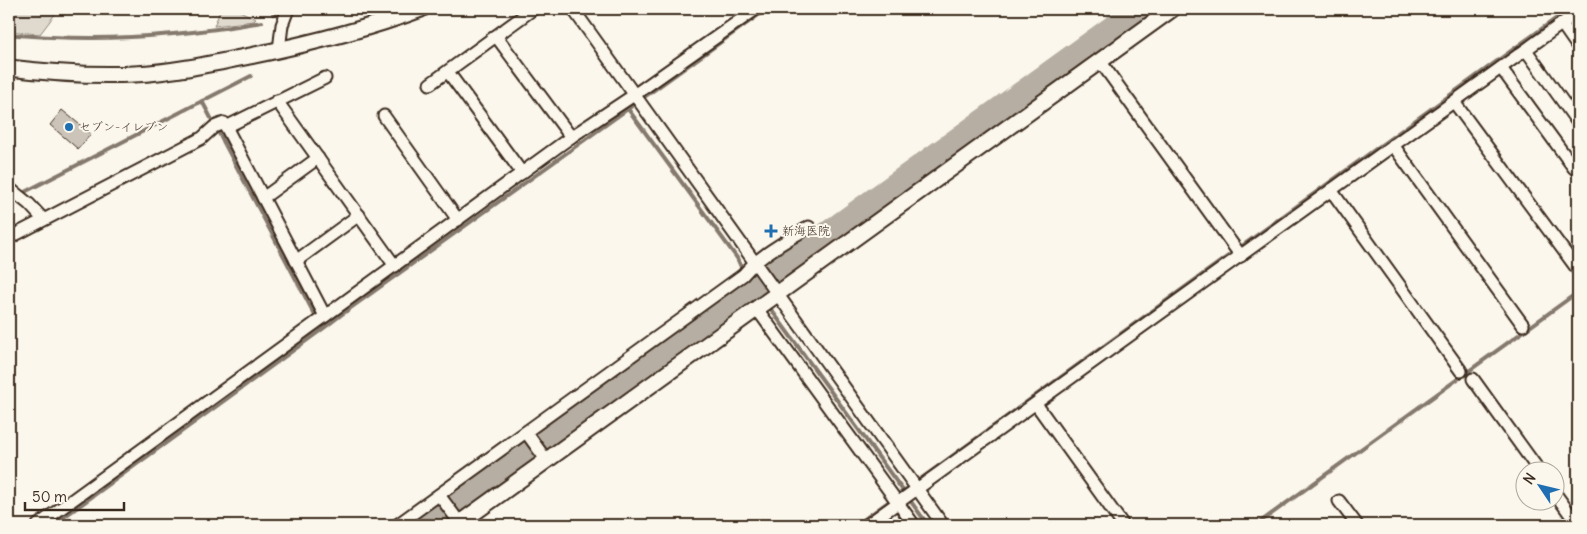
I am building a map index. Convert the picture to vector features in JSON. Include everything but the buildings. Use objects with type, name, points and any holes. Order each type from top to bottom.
[{"type":"street","points":[[279,50],[282,25],[288,9]]},
{"type":"street","points":[[9,68],[53,73],[133,74],[199,67],[330,39],[421,9]]},
{"type":"street","points":[[430,84],[533,9]]},
{"type":"street","points":[[573,9],[774,290],[903,497],[914,525]]},
{"type":"street","points":[[38,525],[571,137],[637,100],[756,9]]},
{"type":"street","points":[[440,497],[457,521],[544,457],[757,309],[774,290],[1172,9]]},
{"type":"street","points":[[867,525],[903,497],[1036,404],[1238,252],[1332,190],[1578,12]]},
{"type":"street","points":[[1562,24],[1578,47]]},
{"type":"street","points":[[496,36],[571,137]]},
{"type":"street","points":[[1526,50],[1578,123]]},
{"type":"street","points":[[1100,61],[1238,252]]},
{"type":"street","points":[[1501,68],[1574,168],[1578,167]]},
{"type":"street","points":[[448,72],[522,173]]},
{"type":"street","points":[[9,238],[202,138],[219,126],[325,78]]},
{"type":"street","points":[[277,101],[395,266]]},
{"type":"street","points":[[1454,102],[1578,270]]},
{"type":"street","points":[[384,116],[458,220]]},
{"type":"street","points":[[219,126],[263,198],[296,261],[321,320]]},
{"type":"street","points":[[1393,146],[1523,325]]},
{"type":"street","points":[[263,198],[318,158]]},
{"type":"street","points":[[1332,190],[1461,371]]},
{"type":"street","points":[[14,192],[43,219]]},
{"type":"street","points":[[296,261],[359,215]]},
{"type":"street","points":[[397,525],[528,435],[809,227]]},
{"type":"street","points":[[757,309],[903,497],[943,525]]},
{"type":"street","points":[[1473,378],[1533,462]]},
{"type":"street","points":[[1036,404],[1123,525]]},
{"type":"street","points":[[528,435],[544,457]]},
{"type":"street","points":[[1339,501],[1357,525]]},
{"type":"street","points":[[1564,506],[1578,525]]},
{"type":"shaded area","points":[[9,9],[59,9],[40,34],[9,31]]},
{"type":"shaded area","points":[[221,9],[236,9],[256,19],[254,21],[214,26]]},
{"type":"waterway","points":[[273,14],[276,9]]},
{"type":"waterway","points":[[53,525],[341,315],[767,9]]},
{"type":"waterway","points":[[424,525],[1138,9]]},
{"type":"waterway","points":[[919,480],[1569,9]]},
{"type":"waterway","points":[[9,34],[77,38],[157,36],[262,22]]},
{"type":"waterway","points":[[9,200],[251,76]]},
{"type":"waterway","points":[[202,101],[318,321]]},
{"type":"waterway","points":[[628,109],[737,258],[741,267]]},
{"type":"waterway","points":[[749,278],[755,286]]},
{"type":"waterway","points":[[752,288],[756,294]]},
{"type":"waterway","points":[[1256,525],[1578,292]]},
{"type":"waterway","points":[[770,308],[928,525]]},
{"type":"waterway","points":[[856,525],[906,489]]},
{"type":"place","name":"セブン-イレブン","points":[[69,127]]},
{"type":"place","name":"新海医院","points":[[771,231]]}]
